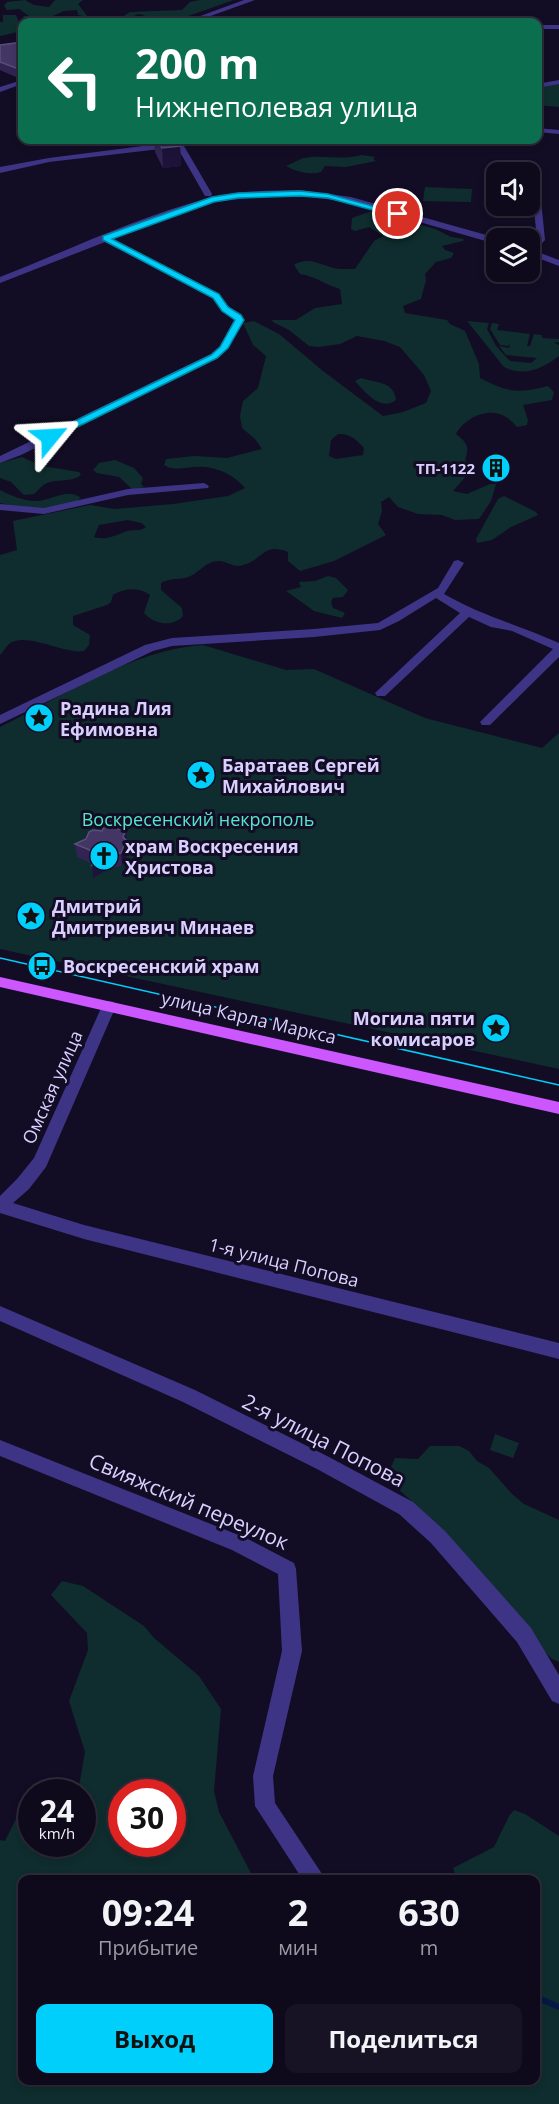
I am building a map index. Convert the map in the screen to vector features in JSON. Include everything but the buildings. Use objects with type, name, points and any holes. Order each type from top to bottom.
[{"type":"main road","name":"улица Карла Маркса","points":[[0,982],[559,1107]]},
{"type":"street","points":[[199,18],[251,0]]},
{"type":"street","points":[[542,27],[559,27]]},
{"type":"street","points":[[542,85],[559,82]]},
{"type":"street","points":[[0,90],[18,83]]},
{"type":"street","points":[[542,130],[559,132]]},
{"type":"street","points":[[0,170],[49,160],[158,144]]},
{"type":"street","points":[[180,144],[208,194]]},
{"type":"street","points":[[0,280],[105,238],[212,200],[258,194],[300,193],[351,201],[486,238]]},
{"type":"street","points":[[538,216],[542,232],[540,241]]},
{"type":"street","points":[[0,460],[214,356],[224,348],[239,320],[238,316],[225,309],[216,296],[105,238]]},
{"type":"street","points":[[540,256],[559,263]]},
{"type":"street","points":[[0,507],[44,511],[128,492],[204,486]]},
{"type":"street","points":[[0,720],[149,648],[172,642],[314,633],[381,626],[437,594],[458,563]]},
{"type":"street","points":[[437,594],[466,612],[495,624],[515,628],[559,648],[486,722]]},
{"type":"street","points":[[381,693],[466,612]]},
{"type":"street","name":"Омская улица","points":[[0,1206],[23,1184],[40,1162],[109,1006]]},
{"type":"street","name":"1-я улица Попова","points":[[0,1206],[84,1232],[559,1351]]},
{"type":"street","name":"2-я улица Попова","points":[[0,1313],[189,1396],[323,1463],[406,1508],[438,1537],[524,1635],[559,1694]]},
{"type":"street","name":"Свияжский переулок","points":[[0,1448],[239,1544],[287,1569],[292,1651],[262,1776],[265,1806],[313,1875]]},
{"type":"green space","points":[[25,0],[34,5],[49,7],[55,0],[83,0],[78,4],[88,17],[78,15],[77,10],[64,11],[48,18],[24,18],[23,16],[29,16],[19,9],[7,10],[4,6],[7,2]]},
{"type":"green space","points":[[234,0],[183,18],[152,18],[139,14],[128,18],[122,17],[130,12],[182,10],[190,2]]},
{"type":"green space","points":[[3,15],[16,15],[18,32],[0,36],[0,22],[3,22]]},
{"type":"green space","points":[[559,83],[559,107],[542,105],[542,87]]},
{"type":"green space","points":[[361,155],[375,157],[373,159],[376,161],[346,167],[325,166],[321,172],[312,173],[286,166],[304,158]]},
{"type":"green space","points":[[425,187],[472,189],[471,202],[423,201]]},
{"type":"green space","points":[[372,211],[435,229],[451,237],[464,239],[442,246],[445,250],[454,253],[451,258],[436,262],[425,274],[426,280],[421,299],[403,306],[405,313],[447,320],[450,324],[465,331],[479,364],[480,378],[505,389],[520,391],[548,386],[554,392],[552,400],[523,405],[528,420],[527,425],[517,427],[499,414],[485,413],[465,423],[456,434],[466,445],[465,460],[473,468],[453,491],[467,494],[490,484],[496,484],[491,501],[479,519],[455,520],[442,515],[418,514],[398,507],[389,497],[381,502],[382,511],[378,524],[386,535],[334,561],[300,571],[288,561],[288,552],[273,549],[250,563],[240,566],[215,561],[188,577],[161,583],[161,590],[182,608],[183,616],[179,620],[163,623],[152,620],[144,613],[150,595],[141,591],[127,590],[113,595],[111,602],[107,605],[73,616],[73,625],[90,635],[89,645],[84,651],[67,650],[25,640],[9,644],[0,655],[0,555],[17,550],[13,521],[90,505],[115,509],[173,504],[228,496],[245,488],[228,474],[208,467],[174,469],[164,465],[166,459],[194,456],[227,458],[262,449],[255,439],[242,428],[240,416],[243,401],[258,388],[266,356],[253,345],[243,323],[254,321],[279,334],[323,371],[383,416],[403,412],[426,403],[431,391],[424,375],[400,347],[384,341],[357,336],[340,344],[309,346],[272,320],[296,320],[315,308],[342,304],[340,289],[300,274],[294,265],[311,261],[339,269],[355,269],[374,241],[383,236],[369,227],[355,231],[351,229],[352,218]],"holes":[[[338,434],[350,436],[356,440],[364,448],[363,455],[336,459],[329,456],[331,440]],[[128,520],[141,523],[146,527],[107,538],[94,537],[99,525]]]},
{"type":"green space","points":[[467,321],[489,323],[487,329],[496,346],[510,361],[531,363],[537,358],[506,355],[499,346],[509,348],[510,344],[500,345],[490,329],[492,323],[499,324],[497,330],[530,334],[527,346],[530,346],[534,334],[542,335],[542,338],[559,339],[559,342],[554,343],[559,345],[559,356],[533,370],[511,370],[504,367]]},
{"type":"green space","points":[[361,378],[388,386],[395,394],[396,400],[385,404],[374,399],[355,381]]},
{"type":"green space","points":[[22,457],[42,466],[79,472],[81,475],[73,479],[50,482],[34,494],[24,495],[11,482],[0,478],[0,463]]},
{"type":"green space","points":[[115,460],[134,468],[143,478],[141,484],[144,487],[133,490],[119,477],[97,473],[93,470],[99,463]]},
{"type":"green space","points":[[0,490],[31,501],[65,494],[81,498],[73,503],[53,508],[20,507],[0,503]]},
{"type":"green space","points":[[504,496],[538,515],[511,527],[492,540],[477,543],[476,539],[498,499]]},
{"type":"green space","points":[[328,576],[336,578],[348,590],[343,597],[333,598],[331,602],[333,608],[345,613],[342,618],[314,611],[286,591],[301,587],[299,582],[315,581]]},
{"type":"green space","name":"Воскресенский некрополь","points":[[203,645],[286,670],[314,669],[425,718],[542,748],[559,733],[559,1069],[0,949],[0,727],[125,665],[177,648]]},
{"type":"green space","points":[[495,1434],[519,1443],[513,1458],[490,1450]]},
{"type":"green space","points":[[430,1446],[459,1446],[469,1451],[524,1504],[559,1520],[559,1662],[552,1659],[528,1635],[444,1531],[396,1487],[389,1472],[395,1458],[418,1459]]},
{"type":"green space","points":[[62,1581],[83,1586],[144,1626],[154,1638],[199,1676],[221,1709],[214,1791],[219,1812],[252,1875],[18,1875],[18,2085],[540,2085],[540,1875],[456,1875],[453,1868],[494,1847],[514,1810],[525,1814],[559,1836],[559,2104],[0,2104],[0,1840],[5,1841],[18,1815],[18,1857],[96,1857],[96,1779],[80,1779],[85,1752],[69,1701],[88,1650],[87,1633],[51,1595]]},
{"type":"waterway","points":[[540,1999],[559,2007]]},
{"type":"tram line","points":[[0,958],[559,1085]]},
{"type":"place","name":"ТП-1122","points":[[496,468]]},
{"type":"place","name":"Радина Лия Ефимовна","points":[[39,718]]},
{"type":"place","name":"Баратаев Сергей Михайлович","points":[[201,775]]},
{"type":"place","name":"храм Воскресения Христова","points":[[104,856]]},
{"type":"place","name":"Дмитрий Дмитриевич Минаев","points":[[31,916]]},
{"type":"place","name":"Воскресенский храм","points":[[42,966]]},
{"type":"place","name":"Могила пяти комисаров","points":[[496,1028]]},
{"type":"route","points":[[50,437],[214,356],[224,348],[239,320],[238,316],[225,309],[216,296],[105,238],[225,197],[300,193],[328,196],[398,214]]}]
